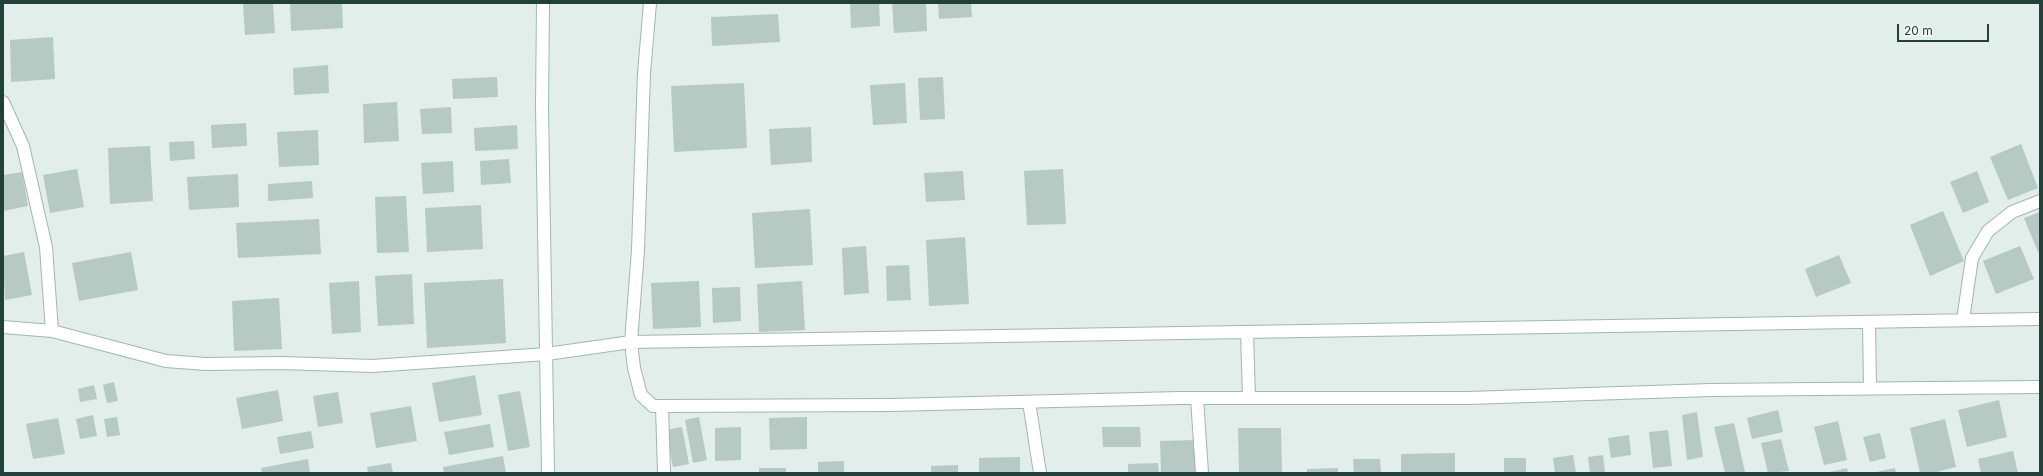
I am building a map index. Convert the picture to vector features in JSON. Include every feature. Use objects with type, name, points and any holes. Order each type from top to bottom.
[{"type":"street","points":[[543,3],[542,107],[550,353],[548,473]]},
{"type":"street","points":[[650,3],[644,73],[638,250],[631,342],[634,368],[641,395],[653,406],[891,406],[1197,398],[1469,398],[1710,390],[2040,387]]},
{"type":"street","points":[[3,102],[23,146],[46,247],[52,331]]},
{"type":"street","points":[[1963,320],[1972,258],[1988,231],[2012,212],[2040,201]]},
{"type":"street","points":[[3,327],[52,331],[166,361],[206,364],[372,366],[550,353],[631,342],[2040,319]]},
{"type":"street","points":[[1869,322],[1870,388]]},
{"type":"street","points":[[1247,332],[1249,398]]},
{"type":"street","points":[[1197,398],[1202,473]]},
{"type":"street","points":[[1029,402],[1040,473]]},
{"type":"street","points":[[662,406],[664,473]]},
{"type":"building","points":[[243,3],[273,3],[275,33],[245,35]]},
{"type":"building","points":[[290,3],[342,3],[343,28],[291,31]]},
{"type":"building","points":[[850,3],[879,3],[880,26],[851,28]]},
{"type":"building","points":[[892,3],[926,3],[927,31],[894,33]]},
{"type":"building","points":[[938,3],[971,3],[972,17],[939,19]]},
{"type":"building","points":[[778,14],[780,42],[712,46],[711,17]]},
{"type":"building","points":[[53,37],[55,79],[11,82],[10,40]]},
{"type":"building","points":[[328,65],[329,93],[294,95],[293,68]]},
{"type":"building","points":[[497,77],[498,97],[453,99],[452,79]]},
{"type":"building","points":[[943,77],[945,119],[920,120],[918,78]]},
{"type":"building","points":[[744,83],[747,148],[674,152],[671,86]]},
{"type":"building","points":[[905,83],[907,123],[873,125],[870,85]]},
{"type":"building","points":[[397,102],[399,141],[364,143],[363,104]]},
{"type":"building","points":[[451,107],[452,133],[422,134],[420,109]]},
{"type":"building","points":[[246,123],[247,146],[212,148],[211,125]]},
{"type":"building","points":[[517,125],[518,149],[475,151],[474,128]]},
{"type":"building","points":[[811,127],[812,162],[771,165],[769,129]]},
{"type":"building","points":[[318,130],[319,165],[279,167],[277,132]]},
{"type":"building","points":[[194,141],[195,159],[170,161],[169,142]]},
{"type":"building","points":[[2021,144],[2038,188],[2008,200],[1990,157]]},
{"type":"building","points":[[150,146],[153,201],[110,204],[108,148]]},
{"type":"building","points":[[509,159],[511,183],[481,185],[480,161]]},
{"type":"building","points":[[453,161],[454,192],[423,194],[421,163]]},
{"type":"building","points":[[77,169],[84,207],[50,213],[43,175]]},
{"type":"building","points":[[1063,169],[1066,224],[1027,225],[1024,171]]},
{"type":"building","points":[[963,171],[965,200],[926,202],[924,173]]},
{"type":"building","points":[[1977,171],[1989,202],[1963,213],[1950,182]]},
{"type":"building","points":[[22,172],[28,206],[3,211],[3,175]]},
{"type":"building","points":[[238,174],[239,207],[189,210],[187,177]]},
{"type":"building","points":[[312,181],[313,198],[268,201],[268,184]]},
{"type":"building","points":[[406,196],[409,252],[377,253],[375,197]]},
{"type":"building","points":[[481,205],[483,249],[427,252],[425,208]]},
{"type":"building","points":[[810,209],[813,265],[755,268],[752,213]]},
{"type":"building","points":[[1943,211],[1964,261],[1930,276],[1910,225]]},
{"type":"building","points":[[2040,212],[2040,252],[2038,252],[2024,218]]},
{"type":"building","points":[[319,219],[321,254],[238,258],[236,223]]},
{"type":"building","points":[[965,237],[969,304],[929,306],[926,240]]},
{"type":"building","points":[[866,246],[869,293],[844,295],[842,248]]},
{"type":"building","points":[[2020,246],[2034,279],[1996,294],[1983,261]]},
{"type":"building","points":[[24,252],[32,295],[5,300],[3,256]]},
{"type":"building","points":[[131,252],[138,290],[79,301],[72,263]]},
{"type":"building","points":[[1839,255],[1851,283],[1816,297],[1805,269]]},
{"type":"building","points":[[909,265],[911,300],[887,301],[886,266]]},
{"type":"building","points":[[412,274],[414,324],[378,326],[375,276]]},
{"type":"building","points":[[503,279],[506,343],[427,348],[424,283]]},
{"type":"building","points":[[359,281],[361,332],[332,334],[329,283]]},
{"type":"building","points":[[699,281],[701,327],[653,329],[651,283]]},
{"type":"building","points":[[802,281],[805,330],[759,332],[757,284]]},
{"type":"building","points":[[740,287],[741,321],[713,323],[712,288]]},
{"type":"building","points":[[279,298],[282,349],[234,351],[232,301]]},
{"type":"building","points":[[475,375],[482,415],[439,422],[432,383]]},
{"type":"building","points":[[114,382],[118,401],[107,403],[103,385]]},
{"type":"building","points":[[94,385],[97,399],[80,402],[78,389]]},
{"type":"building","points":[[278,390],[283,421],[242,429],[236,398]]},
{"type":"building","points":[[520,391],[530,447],[508,451],[498,395]]},
{"type":"building","points":[[338,392],[343,423],[318,427],[313,396]]},
{"type":"building","points":[[1999,400],[2007,437],[1967,447],[1958,410]]},
{"type":"building","points":[[411,406],[417,441],[376,448],[370,413]]},
{"type":"building","points":[[1778,410],[1783,432],[1752,439],[1747,418]]},
{"type":"building","points":[[1697,412],[1703,457],[1687,460],[1682,415]]},
{"type":"building","points":[[93,415],[97,436],[80,439],[76,419]]},
{"type":"building","points":[[117,417],[120,435],[107,437],[104,419]]},
{"type":"building","points":[[699,417],[707,460],[693,463],[685,420]]},
{"type":"building","points":[[807,417],[807,449],[770,450],[769,418]]},
{"type":"building","points":[[58,418],[65,454],[33,459],[26,424]]},
{"type":"building","points":[[1945,419],[1956,467],[1933,473],[1920,473],[1910,428]]},
{"type":"building","points":[[1838,421],[1847,460],[1824,465],[1814,427]]},
{"type":"building","points":[[1734,423],[1745,472],[1725,473],[1714,427]]},
{"type":"building","points":[[490,424],[494,447],[449,455],[444,432]]},
{"type":"building","points":[[682,427],[689,464],[673,467],[666,430]]},
{"type":"building","points":[[741,427],[741,460],[715,461],[715,428]]},
{"type":"building","points":[[1102,427],[1140,427],[1141,447],[1103,447]]},
{"type":"building","points":[[1238,428],[1281,428],[1282,473],[1239,473]]},
{"type":"building","points":[[1668,430],[1672,466],[1653,468],[1649,432]]},
{"type":"building","points":[[311,431],[314,448],[280,454],[277,437]]},
{"type":"building","points":[[1880,433],[1886,458],[1870,462],[1863,437]]},
{"type":"building","points":[[1629,435],[1631,455],[1611,458],[1608,438]]},
{"type":"building","points":[[1781,439],[1789,471],[1768,473],[1761,443]]},
{"type":"building","points":[[1195,440],[1195,473],[1161,473],[1160,441]]},
{"type":"building","points":[[2013,451],[2018,473],[1981,473],[1978,459]]},
{"type":"building","points":[[1455,453],[1455,473],[1401,473],[1401,454]]},
{"type":"building","points":[[1573,455],[1576,473],[1555,473],[1553,458]]},
{"type":"building","points":[[1603,455],[1605,473],[1590,473],[1588,457]]},
{"type":"building","points":[[503,456],[506,473],[444,473],[443,467]]},
{"type":"building","points":[[1020,457],[1020,473],[979,473],[979,458]]},
{"type":"building","points":[[1504,458],[1526,458],[1526,473],[1504,473]]},
{"type":"building","points":[[308,459],[310,473],[262,473],[261,468]]},
{"type":"building","points":[[1353,459],[1380,459],[1381,473],[1354,473]]},
{"type":"building","points":[[844,461],[844,473],[818,473],[818,462]]},
{"type":"building","points":[[391,463],[393,473],[368,473],[367,467]]},
{"type":"building","points":[[1158,463],[1159,473],[1128,473],[1128,464]]},
{"type":"building","points":[[958,465],[958,473],[931,473],[931,466]]},
{"type":"building","points":[[759,468],[786,468],[786,473],[759,473]]},
{"type":"building","points":[[1338,468],[1338,473],[1307,473],[1307,469]]},
{"type":"building","points":[[1847,468],[1848,473],[1830,473],[1830,472]]},
{"type":"building","points":[[1895,468],[1896,473],[1876,473],[1876,472]]}]
